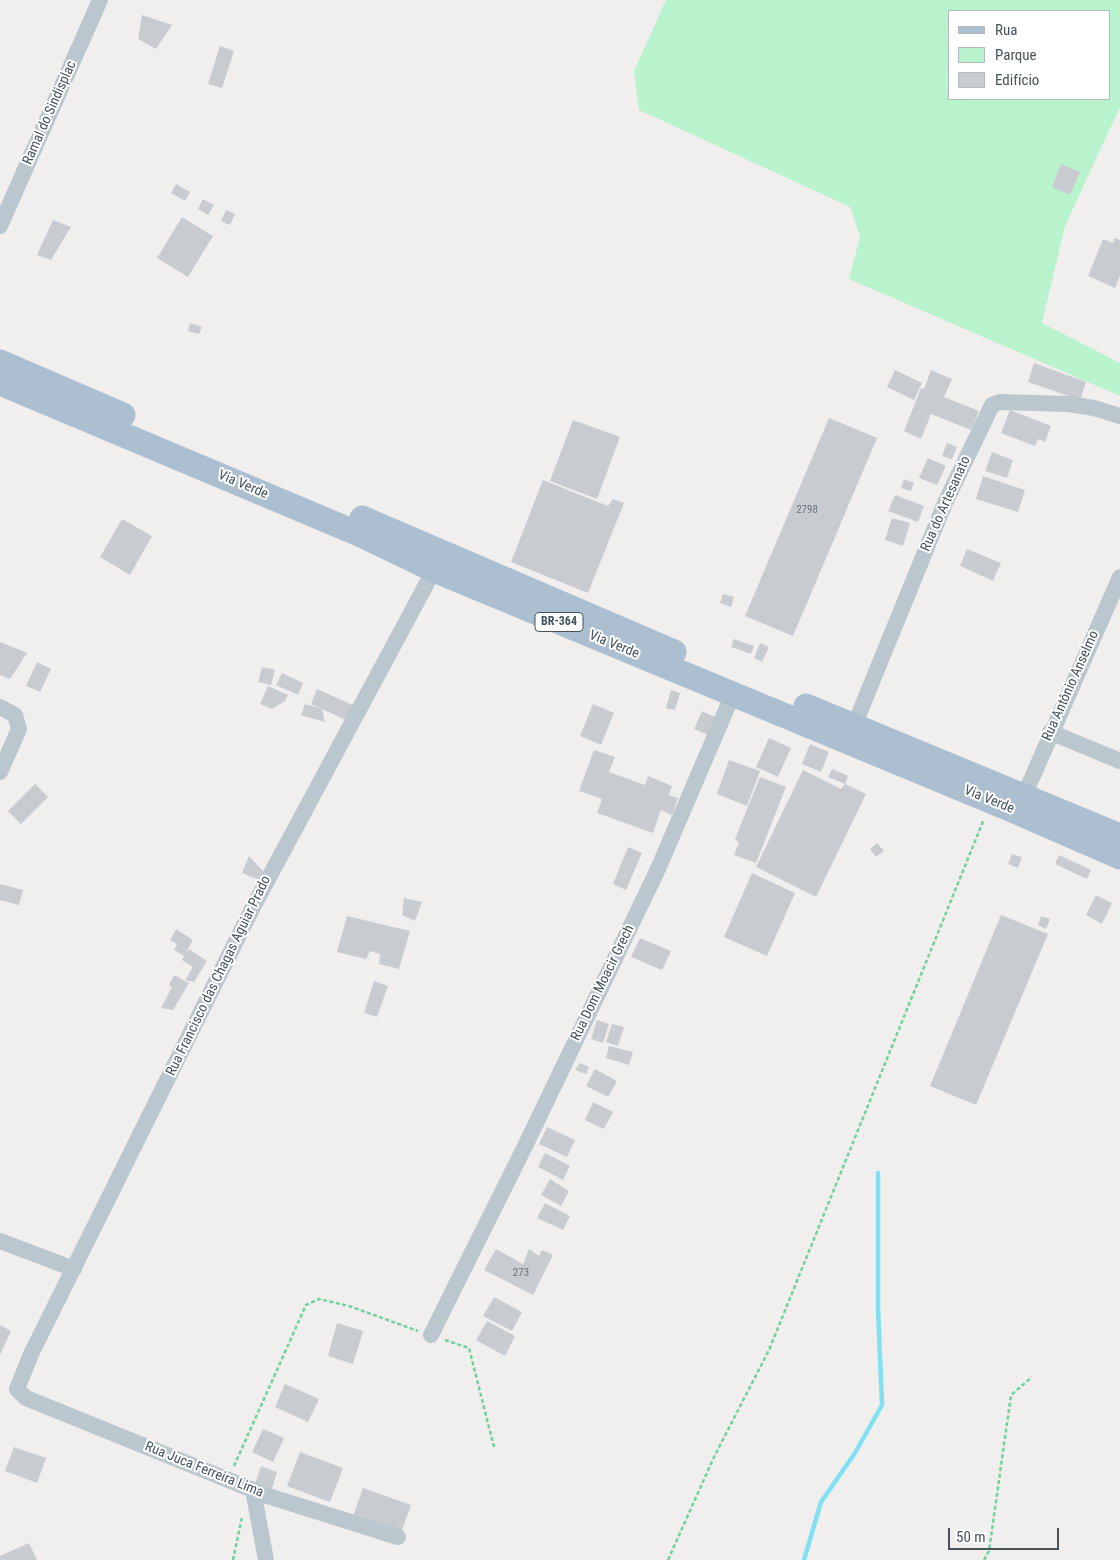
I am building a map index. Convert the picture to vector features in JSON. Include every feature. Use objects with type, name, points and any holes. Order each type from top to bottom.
[{"type":"main road","name":"Via Verde","points":[[0,362],[749,684],[1120,836]]},
{"type":"main road","name":"Via Verde","points":[[0,383],[359,534],[434,570],[991,801],[1120,857]]},
{"type":"street","name":"Ramal do Sindisplac","points":[[0,226],[100,0]]},
{"type":"street","name":"Rua do Artesanato","points":[[854,726],[945,503],[992,404],[1000,402],[1068,404],[1094,408],[1120,416]]},
{"type":"street","name":"Rua Francisco das Chagas Aguiar Prado","points":[[18,1389],[31,1354],[257,900],[434,570]]},
{"type":"street","name":"Rua Antônio Anselmo","points":[[1024,796],[1050,732],[1120,576]]},
{"type":"street","name":"Rua Dom Moacir Grech","points":[[431,1335],[528,1140],[658,869],[734,694]]},
{"type":"street","points":[[0,707],[10,712],[18,720],[17,733],[0,772]]},
{"type":"street","points":[[1050,732],[1120,761]]},
{"type":"street","points":[[0,1241],[74,1269]]},
{"type":"street","name":"Rua Juca Ferreira Lima","points":[[18,1389],[26,1398],[277,1500],[398,1537]]},
{"type":"street","points":[[250,1489],[266,1560]]},
{"type":"path","points":[[668,1560],[714,1456],[769,1350],[991,801]]},
{"type":"path","points":[[233,1560],[250,1489],[232,1471],[306,1305],[319,1299],[349,1306],[469,1348],[494,1448]]},
{"type":"path","points":[[984,1560],[989,1551],[1011,1395],[1032,1377]]},
{"type":"green space","points":[[666,0],[1120,0],[1120,107],[1065,226],[1042,323],[1120,363],[1120,396],[849,279],[860,237],[850,207],[639,110],[634,71]]},
{"type":"building","points":[[142,15],[172,25],[156,49],[138,39]]},
{"type":"building","points":[[220,46],[234,51],[222,88],[208,84]]},
{"type":"building","points":[[1061,164],[1080,172],[1070,195],[1052,187]]},
{"type":"building","points":[[176,184],[190,192],[185,201],[171,193]]},
{"type":"building","points":[[203,199],[214,205],[208,215],[198,209]]},
{"type":"building","points":[[226,210],[235,214],[230,225],[221,221]]},
{"type":"building","points":[[182,217],[213,236],[188,277],[157,258]]},
{"type":"building","points":[[53,220],[71,227],[51,260],[37,255]]},
{"type":"building","points":[[1115,238],[1120,240],[1120,276],[1115,288],[1088,276],[1103,239],[1113,243]]},
{"type":"building","points":[[190,323],[202,327],[199,334],[188,331]]},
{"type":"building","points":[[1034,363],[1086,382],[1080,400],[1028,382]]},
{"type":"building","points":[[895,370],[922,383],[914,400],[887,387]]},
{"type":"building","points":[[931,370],[952,379],[944,397],[979,411],[971,430],[931,414],[921,439],[904,431],[921,388],[924,389]]},
{"type":"building","points":[[1010,410],[1051,426],[1045,442],[1038,439],[1035,446],[1001,433]]},
{"type":"building","points":[[829,418],[877,438],[793,636],[745,616]]},
{"type":"building","points":[[573,420],[620,437],[597,499],[550,481]]},
{"type":"building","points":[[947,443],[957,447],[952,459],[942,456]]},
{"type":"building","points":[[992,452],[1013,460],[1007,478],[985,471]]},
{"type":"building","points":[[928,458],[946,466],[937,485],[919,478]]},
{"type":"building","points":[[983,476],[1025,490],[1018,512],[976,499]]},
{"type":"building","points":[[904,479],[914,483],[911,491],[901,488]]},
{"type":"building","points":[[543,480],[608,506],[613,499],[624,503],[588,593],[511,562]]},
{"type":"building","points":[[895,495],[924,506],[918,522],[888,511]]},
{"type":"building","points":[[892,518],[910,523],[903,546],[885,540]]},
{"type":"building","points":[[122,519],[152,536],[130,575],[100,557]]},
{"type":"building","points":[[967,549],[1001,563],[993,581],[960,566]]},
{"type":"building","points":[[723,594],[734,597],[731,607],[720,603]]},
{"type":"building","points":[[734,639],[754,646],[751,654],[731,647]]},
{"type":"building","points":[[0,642],[27,653],[10,679],[0,675]]},
{"type":"building","points":[[760,643],[769,647],[762,662],[754,658]]},
{"type":"building","points":[[37,662],[51,669],[40,692],[26,686]]},
{"type":"building","points":[[262,667],[275,670],[271,685],[258,682]]},
{"type":"building","points":[[282,673],[303,683],[298,695],[276,685]]},
{"type":"building","points":[[268,686],[288,695],[285,701],[272,709],[260,704]]},
{"type":"building","points":[[317,689],[355,706],[348,721],[311,704]]},
{"type":"building","points":[[671,690],[680,693],[675,710],[666,708]]},
{"type":"building","points":[[305,704],[322,709],[325,722],[301,715]]},
{"type":"building","points":[[593,704],[614,713],[601,745],[580,736]]},
{"type":"building","points":[[702,711],[715,717],[708,735],[694,729]]},
{"type":"building","points":[[769,738],[791,748],[778,777],[756,767]]},
{"type":"building","points":[[810,744],[829,752],[821,772],[802,764]]},
{"type":"building","points":[[594,750],[615,757],[609,772],[645,785],[648,776],[672,786],[669,795],[678,798],[672,815],[661,810],[653,833],[597,813],[602,799],[579,791]]},
{"type":"building","points":[[729,760],[760,771],[747,806],[717,794]]},
{"type":"building","points":[[832,769],[848,776],[845,784],[828,777]]},
{"type":"building","points":[[803,770],[841,789],[845,784],[866,794],[816,897],[756,867]]},
{"type":"building","points":[[760,777],[786,787],[756,863],[734,855],[739,843],[735,839]]},
{"type":"building","points":[[35,784],[48,797],[21,824],[8,811]]},
{"type":"building","points":[[877,843],[884,851],[876,857],[870,849]]},
{"type":"building","points":[[628,847],[642,853],[626,890],[613,884]]},
{"type":"building","points":[[1012,854],[1022,857],[1018,868],[1008,864]]},
{"type":"building","points":[[1059,855],[1091,870],[1087,879],[1055,864]]},
{"type":"building","points":[[249,856],[263,871],[259,880],[242,873]]},
{"type":"building","points":[[752,873],[795,893],[767,956],[724,937]]},
{"type":"building","points":[[0,884],[23,890],[19,905],[0,900]]},
{"type":"building","points":[[1096,895],[1112,903],[1102,924],[1086,915]]},
{"type":"building","points":[[404,898],[422,902],[415,921],[402,915]]},
{"type":"building","points":[[1001,915],[1048,934],[976,1105],[930,1086]]},
{"type":"building","points":[[347,916],[410,931],[399,969],[379,964],[380,954],[370,951],[366,959],[337,952]]},
{"type":"building","points":[[1041,916],[1050,919],[1046,929],[1038,925]]},
{"type":"building","points":[[176,929],[193,940],[185,954],[189,949],[207,961],[194,982],[185,980],[193,967],[182,960],[184,956],[174,950],[177,944],[170,940]]},
{"type":"building","points":[[640,938],[671,951],[662,970],[631,957]]},
{"type":"building","points":[[174,975],[189,983],[173,1010],[161,1008],[172,987],[169,985]]},
{"type":"building","points":[[374,981],[388,986],[377,1017],[364,1013]]},
{"type":"building","points":[[597,1020],[609,1024],[603,1043],[591,1039]]},
{"type":"building","points":[[612,1024],[624,1027],[618,1046],[606,1042]]},
{"type":"building","points":[[609,1046],[633,1052],[629,1065],[606,1058]]},
{"type":"building","points":[[580,1063],[589,1067],[586,1074],[575,1070]]},
{"type":"building","points":[[595,1069],[617,1081],[608,1097],[586,1086]]},
{"type":"building","points":[[593,1102],[613,1112],[604,1129],[585,1120]]},
{"type":"building","points":[[547,1127],[575,1140],[567,1157],[539,1144]]},
{"type":"building","points":[[545,1153],[570,1166],[563,1180],[538,1167]]},
{"type":"building","points":[[550,1179],[569,1191],[561,1206],[541,1195]]},
{"type":"building","points":[[545,1203],[570,1216],[563,1230],[537,1218]]},
{"type":"building","points":[[496,1249],[523,1264],[529,1249],[539,1256],[542,1250],[553,1255],[533,1295],[484,1270]]},
{"type":"building","points":[[494,1297],[522,1312],[512,1331],[483,1316]]},
{"type":"building","points":[[487,1321],[515,1336],[505,1356],[476,1340]]},
{"type":"building","points":[[337,1323],[363,1331],[353,1364],[328,1356]]},
{"type":"building","points":[[0,1325],[11,1331],[0,1355]]},
{"type":"building","points":[[285,1384],[319,1399],[308,1422],[275,1407]]},
{"type":"building","points":[[263,1429],[284,1438],[273,1462],[252,1452]]},
{"type":"building","points":[[14,1447],[46,1458],[37,1483],[5,1471]]},
{"type":"building","points":[[300,1452],[343,1468],[330,1502],[287,1486]]},
{"type":"building","points":[[261,1466],[277,1472],[272,1489],[253,1490]]},
{"type":"building","points":[[363,1488],[411,1505],[401,1533],[353,1516]]},
{"type":"building","points":[[29,1543],[37,1560],[0,1560],[0,1556]]},
{"type":"waterway","points":[[804,1560],[821,1502],[855,1453],[882,1405],[878,1308],[878,1173]]}]
